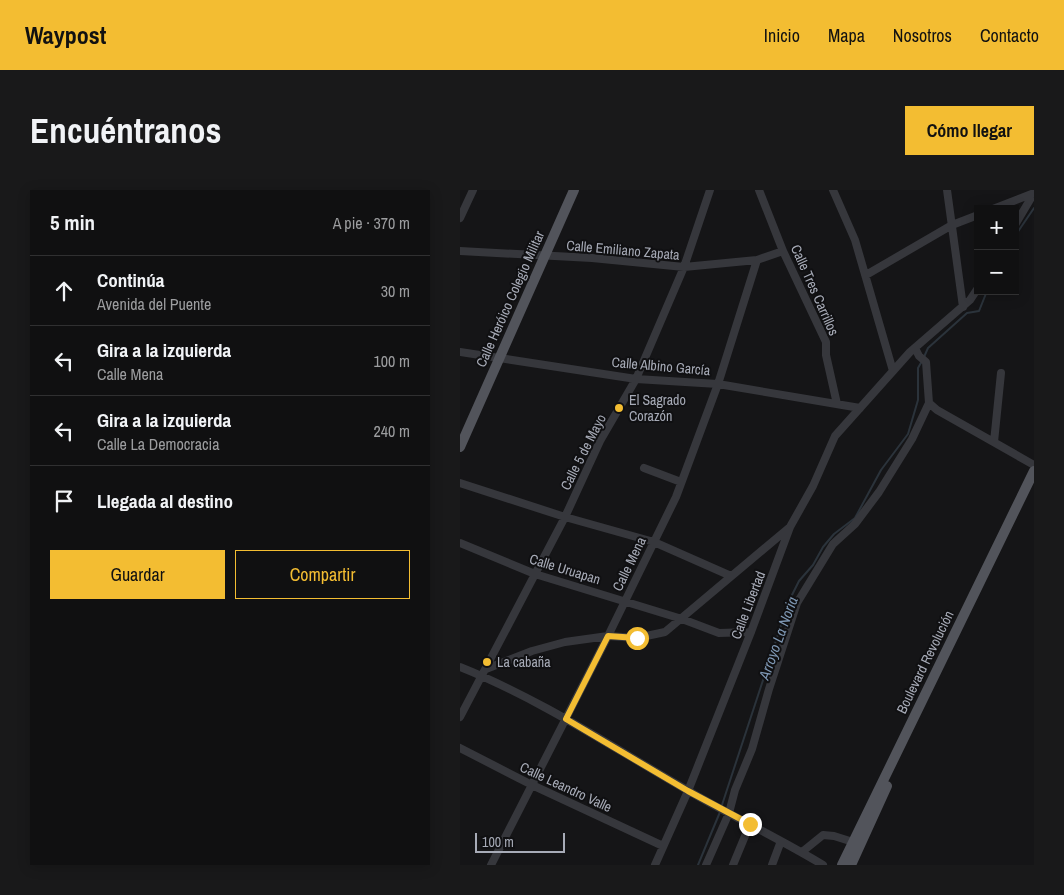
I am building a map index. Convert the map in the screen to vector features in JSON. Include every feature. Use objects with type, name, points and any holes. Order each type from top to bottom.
[{"type":"main road","name":"Calle Heróico Colegio Militar","points":[[460,447],[574,190]]},
{"type":"main road","name":"Boulevard Revolución","points":[[842,865],[907,739],[985,579],[1034,471]]},
{"type":"main road","name":"Boulevard Revolución","points":[[985,579],[1034,486]]},
{"type":"main road","name":"Boulevard Revolución","points":[[852,865],[907,739]]},
{"type":"street","points":[[460,218],[472,190]]},
{"type":"street","name":"Calle 5 de Mayo","points":[[460,717],[565,517],[600,441],[636,379],[684,267],[710,190]]},
{"type":"street","name":"Calle Tres Carrillos","points":[[759,190],[783,251],[826,342],[826,355],[837,404]]},
{"type":"street","points":[[833,190],[855,240],[893,371]]},
{"type":"street","points":[[947,190],[963,307]]},
{"type":"street","points":[[1003,205],[1034,193]]},
{"type":"street","points":[[1019,218],[1034,193]]},
{"type":"street","points":[[866,275],[952,225],[974,217]]},
{"type":"street","name":"Calle Emiliano Zapata","points":[[460,251],[592,258],[684,267],[757,260],[783,251]]},
{"type":"street","name":"Calle Mena","points":[[491,865],[608,636],[676,497],[718,384],[757,260]]},
{"type":"street","name":"Calle Libertad","points":[[655,865],[688,791],[790,527],[813,486],[835,436],[893,371],[963,307],[974,294]]},
{"type":"street","points":[[706,865],[752,749],[797,603],[833,544],[855,524],[878,492],[912,439],[929,403],[926,362],[919,356],[916,348]]},
{"type":"street","name":"Calle Albino García","points":[[460,352],[636,379],[718,384],[860,408]]},
{"type":"street","points":[[994,442],[1001,373]]},
{"type":"street","points":[[929,403],[937,410],[1034,465]]},
{"type":"street","points":[[644,468],[681,482]]},
{"type":"street","points":[[460,483],[565,517],[654,542],[731,576]]},
{"type":"street","points":[[484,672],[532,651],[565,642],[608,636],[637,638],[665,632],[790,527]]},
{"type":"street","name":"Calle Uruapan","points":[[460,543],[535,574],[625,600],[719,633],[751,632]]},
{"type":"street","points":[[461,667],[484,672],[688,791],[823,865]]},
{"type":"street","name":"Calle Leandro Valle","points":[[460,748],[532,785],[663,846]]},
{"type":"street","points":[[733,865],[750,824]]},
{"type":"street","points":[[802,852],[822,835],[834,836],[853,842]]},
{"type":"street","points":[[772,865],[781,841]]},
{"type":"waterway","name":"Arroyo La Noria","points":[[1019,230],[1034,208]]},
{"type":"waterway","name":"Arroyo La Noria","points":[[924,357],[928,348],[967,313],[979,311],[985,295]]},
{"type":"waterway","name":"Arroyo La Noria","points":[[721,808],[789,601],[799,581],[813,565],[823,547],[834,534],[855,518],[881,470],[908,434],[918,400],[918,368],[922,361]]},
{"type":"waterway","name":"Arroyo La Noria","points":[[698,865],[720,812]]},
{"type":"place","name":"El Sagrado Corazón","points":[[619,408]]},
{"type":"place","name":"La cabaña","points":[[487,662]]},
{"type":"route","points":[[637,638],[608,636],[566,719],[688,791],[750,824]]}]
